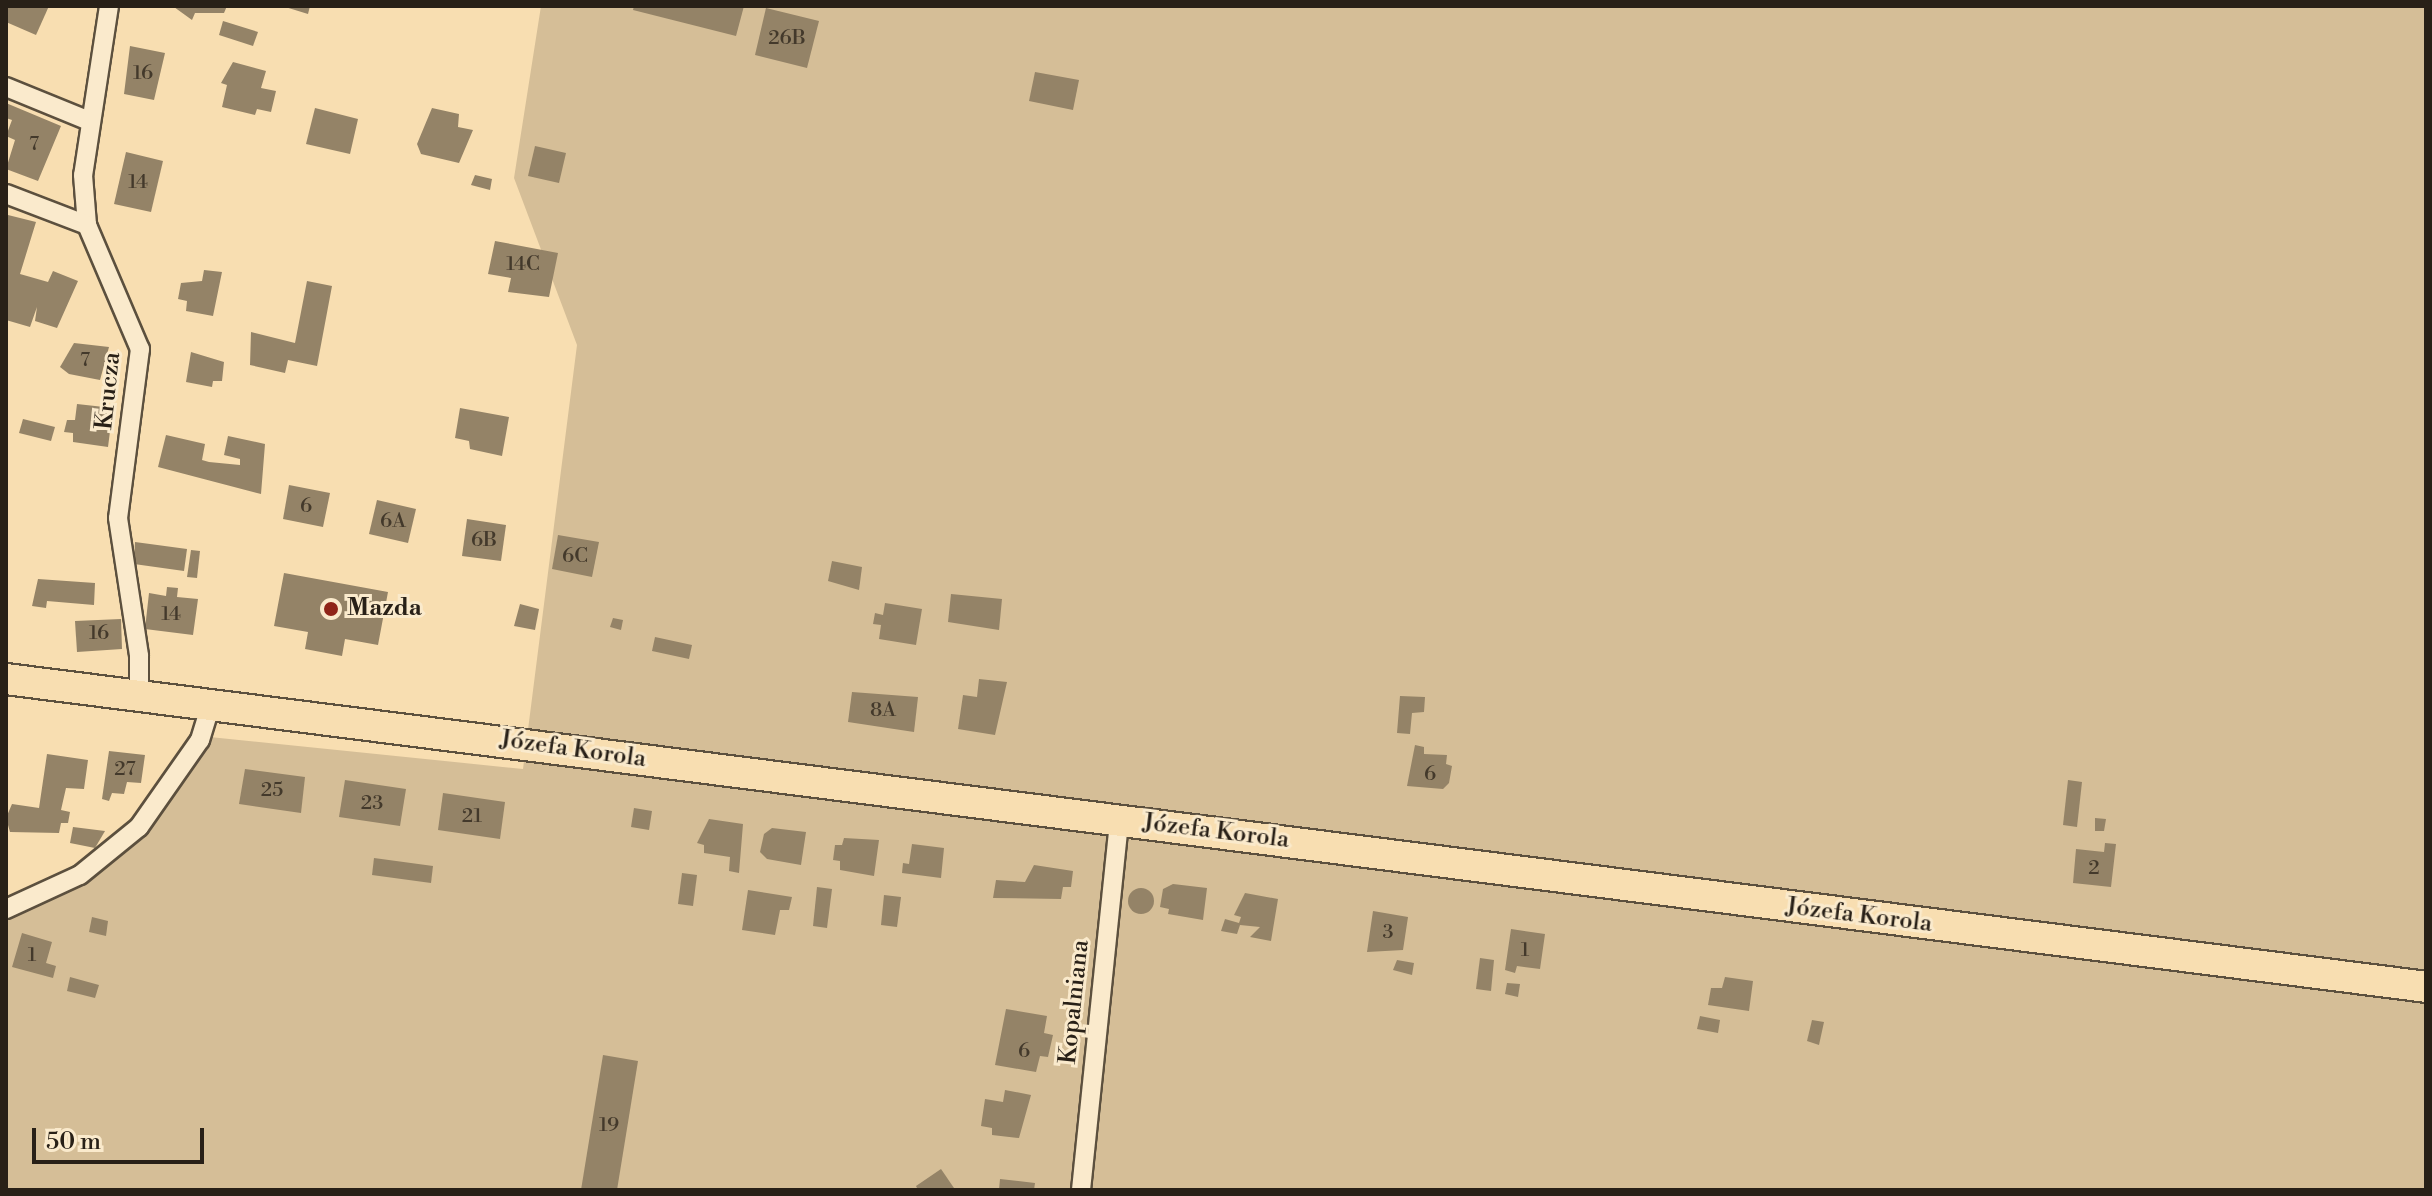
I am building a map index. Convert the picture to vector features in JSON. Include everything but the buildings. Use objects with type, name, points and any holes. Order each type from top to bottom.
[{"type":"highway","name":"Józefa Korola","points":[[6,679],[2426,987]]},
{"type":"street","name":"Krucza","points":[[109,6],[87,120],[83,175],[87,225],[140,349],[118,518],[139,656],[139,696]]},
{"type":"street","points":[[6,87],[87,120]]},
{"type":"street","points":[[6,194],[87,225]]},
{"type":"street","points":[[6,909],[80,875],[139,827],[200,740],[211,704]]},
{"type":"street","name":"Kopalniana","points":[[1081,1190],[1119,820]]},
{"type":"shaded area","points":[[541,6],[2426,6],[2426,1190],[6,1190],[6,908],[41,892],[136,828],[200,736],[523,769],[577,345],[514,178]]},
{"type":"place","name":"Mazda","points":[[331,609]]}]
